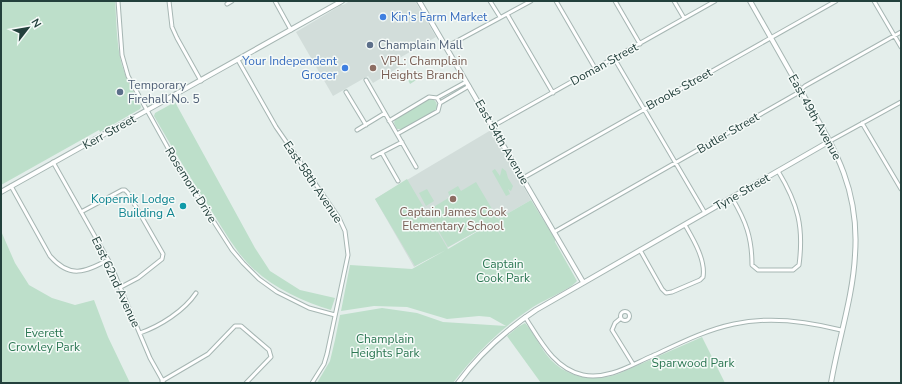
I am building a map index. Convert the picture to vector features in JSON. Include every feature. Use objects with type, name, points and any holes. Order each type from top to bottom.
[{"type":"street","name":"Rosemont Drive","points":[[118,1],[123,63],[128,76],[146,111],[178,166],[204,209],[232,250],[259,279],[277,292],[309,308],[335,315]]},
{"type":"street","points":[[169,1],[172,27],[176,38],[200,81]]},
{"type":"street","points":[[227,4],[232,1]]},
{"type":"street","points":[[275,1],[291,30]]},
{"type":"street","name":"Kerr Street","points":[[1,192],[342,1]]},
{"type":"street","name":"East 54th Avenue","points":[[419,1],[583,282]]},
{"type":"street","points":[[490,1],[500,17]]},
{"type":"street","points":[[446,47],[531,1]]},
{"type":"street","points":[[556,1],[595,68]]},
{"type":"street","points":[[615,1],[640,44]]},
{"type":"street","points":[[674,1],[684,18]]},
{"type":"street","name":"Doman Street","points":[[493,126],[716,1]]},
{"type":"street","name":"East 49th Avenue","points":[[750,1],[830,141],[846,177],[854,211],[856,228],[855,266],[831,383]]},
{"type":"street","name":"Brooks Street","points":[[523,178],[836,1]]},
{"type":"street","points":[[874,1],[901,46]]},
{"type":"street","points":[[507,14],[553,92]]},
{"type":"street","name":"Butler Street","points":[[554,232],[676,164],[797,94],[806,86],[901,32]]},
{"type":"street","points":[[614,58],[705,213]]},
{"type":"street","name":"East 58th Avenue","points":[[238,60],[276,126],[339,218],[345,231],[348,255],[335,315]]},
{"type":"street","points":[[366,80],[416,167]]},
{"type":"street","points":[[389,121],[429,97],[437,98],[466,82]]},
{"type":"street","points":[[440,103],[469,86]]},
{"type":"street","points":[[346,92],[366,125]]},
{"type":"street","points":[[397,134],[438,111],[440,103],[437,98]]},
{"type":"street","name":"Tyne Street","points":[[458,383],[473,363],[483,353],[525,317],[583,282],[901,102]]},
{"type":"street","points":[[357,130],[385,113]]},
{"type":"street","points":[[862,123],[901,189]]},
{"type":"street","points":[[373,157],[402,142]]},
{"type":"street","points":[[382,153],[398,181]]},
{"type":"street","name":"East 62nd Avenue","points":[[53,162],[108,260],[121,287],[140,334],[163,382]]},
{"type":"street","points":[[732,198],[740,212],[749,234],[752,248],[752,265],[754,268],[758,270],[793,270],[797,268],[800,265],[802,248],[798,211],[791,194],[778,171]]},
{"type":"street","points":[[11,186],[50,256],[58,265],[70,270],[81,271],[91,269],[108,260]]},
{"type":"street","points":[[82,212],[122,190],[125,190],[162,254],[162,259],[138,278],[121,287]]},
{"type":"street","points":[[640,250],[662,289],[666,293],[672,292],[700,280],[703,277],[704,272],[701,258],[685,225]]},
{"type":"street","points":[[140,334],[169,318],[196,293]]},
{"type":"street","points":[[312,383],[316,379],[324,364],[335,315]]},
{"type":"street","points":[[525,317],[554,359],[572,371],[584,375],[601,376],[613,373],[696,336],[726,326],[745,322],[770,320],[794,321],[842,330]]},
{"type":"street","points":[[621,318],[614,323],[612,330],[633,364]]},
{"type":"street","points":[[163,382],[208,354],[234,326],[241,326],[269,350],[271,357],[246,383]]},
{"type":"street","points":[[316,379],[319,382]]},
{"type":"shaded area","points":[[350,1],[415,1],[436,37],[396,60],[401,66],[373,83],[368,76],[333,96],[296,32],[340,5]]},
{"type":"shaded area","name":"Captain James Cook Elementary School","points":[[491,130],[531,200],[414,267],[375,199]]},
{"type":"green space","points":[[1,1],[115,1],[117,38],[122,65],[141,107],[100,132],[99,130],[1,185]]},
{"type":"green space","points":[[418,71],[422,73],[421,77],[410,84],[407,78]]},
{"type":"green space","points":[[429,99],[436,102],[437,107],[435,111],[403,129],[397,129],[394,123],[395,119]]},
{"type":"green space","points":[[175,102],[255,248],[270,271],[300,290],[335,298],[331,310],[306,301],[269,282],[248,264],[239,253],[154,116],[155,113]]},
{"type":"green space","points":[[502,168],[506,171],[513,186],[511,191],[508,189],[510,194],[506,196],[492,171],[495,169],[500,176]]},
{"type":"green space","points":[[407,179],[448,249],[495,221],[448,247],[427,211],[450,197],[448,192],[458,186],[461,191],[476,182],[498,219],[531,200],[555,239],[555,242],[577,281],[533,307],[500,332],[480,351],[453,383],[317,383],[330,361],[340,315],[382,308],[417,313],[443,322],[506,326],[490,317],[479,316],[447,319],[407,307],[374,306],[341,311],[350,265],[412,269],[446,250],[415,266],[375,199]]},
{"type":"green space","points":[[427,189],[434,201],[426,206],[419,193]]},
{"type":"green space","name":"Everett Crowley Park","points":[[1,231],[15,263],[29,285],[52,298],[75,305],[94,300],[108,337],[130,383],[1,383]]},
{"type":"green space","name":"Sparwood Park","points":[[525,323],[553,362],[569,373],[588,378],[608,377],[618,374],[702,337],[725,383],[541,383],[507,336]]},
{"type":"place","name":"Kin's Farm Market","points":[[383,17]]},
{"type":"place","name":"Champlain Mall","points":[[370,45]]},
{"type":"place","name":"Your Independent Grocer","points":[[345,68]]},
{"type":"place","name":"VPL: Champlain Heights Branch","points":[[373,68]]},
{"type":"place","name":"Temporary Firehall No. 5","points":[[120,92]]},
{"type":"place","name":"Captain James Cook Elementary School","points":[[453,199]]},
{"type":"place","name":"Kopernik Lodge Building A","points":[[183,206]]},
{"type":"park label","name":"Captain Cook Park","points":[[503,271]]},
{"type":"park label","name":"Champlain Heights Park","points":[[385,346]]}]
